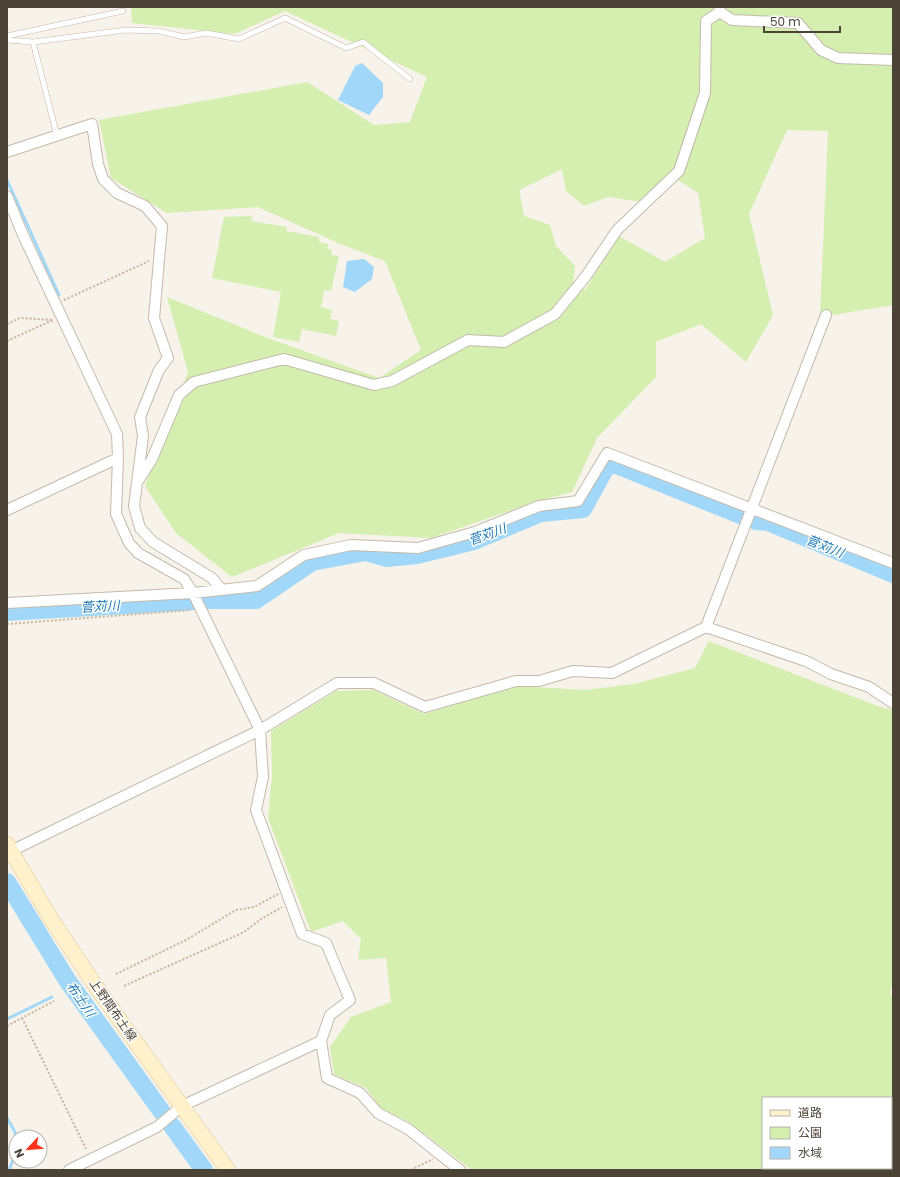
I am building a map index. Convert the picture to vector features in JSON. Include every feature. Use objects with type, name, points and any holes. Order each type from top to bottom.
[{"type":"main road","name":"上野間布土線","points":[[9,848],[51,919],[99,991],[228,1170]]},
{"type":"street","points":[[138,481],[152,459],[179,395],[194,382],[284,360],[374,385],[392,381],[468,340],[504,342],[556,314],[586,276],[617,230],[679,171],[705,94],[706,21],[719,10],[732,20],[798,23],[821,50],[838,58],[893,60]]},
{"type":"street","points":[[7,152],[92,124],[98,164],[103,179],[117,193],[144,206],[162,226],[158,257],[154,318],[168,358],[159,370],[140,417],[143,436],[134,506],[140,528],[153,542],[212,578],[222,590]]},
{"type":"street","points":[[7,196],[56,304],[58,318],[117,434],[118,458],[116,514],[129,543],[138,553],[184,579],[193,592],[260,730],[263,777],[256,810],[302,934],[326,944],[350,1000],[330,1016],[321,1041],[326,1078],[360,1093],[378,1113],[408,1129],[460,1170]]},
{"type":"street","points":[[9,848],[260,730],[337,682],[374,683],[425,707],[516,681],[539,681],[572,671],[612,673],[706,627],[750,509],[826,315]]},
{"type":"street","points":[[7,603],[193,592],[257,586],[304,555],[351,545],[418,548],[475,532],[539,506],[578,501],[607,453],[893,563]]},
{"type":"street","points":[[7,510],[118,458]]},
{"type":"street","points":[[706,627],[806,661],[831,674],[869,687],[893,703]]},
{"type":"street","points":[[69,1170],[157,1127],[182,1106],[321,1041]]},
{"type":"lane","points":[[7,36],[123,11]]},
{"type":"lane","points":[[7,40],[33,42],[126,30],[159,31],[184,37],[206,33],[239,39],[285,18],[346,48],[363,42],[410,79]]},
{"type":"lane","points":[[33,42],[57,136]]},
{"type":"path","points":[[56,304],[158,257]]},
{"type":"path","points":[[7,324],[20,318],[58,318]]},
{"type":"path","points":[[7,341],[58,318]]},
{"type":"path","points":[[7,624],[202,610]]},
{"type":"path","points":[[116,974],[186,940],[236,910],[254,907],[286,889]]},
{"type":"path","points":[[124,986],[244,932],[261,919],[290,902]]},
{"type":"path","points":[[7,1026],[54,1001]]},
{"type":"path","points":[[22,1018],[90,1160]]},
{"type":"path","points":[[411,1170],[441,1155]]},
{"type":"green space","points":[[131,7],[893,7],[893,305],[820,317],[828,131],[787,130],[749,214],[773,315],[746,362],[701,324],[656,342],[656,377],[597,438],[572,492],[538,501],[431,538],[339,533],[232,577],[176,533],[145,486],[188,372],[167,297],[265,337],[379,378],[421,350],[385,261],[338,243],[258,207],[167,213],[111,178],[99,120],[307,82],[374,125],[410,122],[427,77],[285,11],[235,34],[132,23]],"holes":[[[562,169],[566,191],[584,206],[608,197],[650,203],[677,179],[698,193],[705,238],[665,262],[619,236],[585,290],[573,283],[575,266],[556,246],[550,225],[524,216],[519,190]]]},
{"type":"green space","points":[[252,216],[251,221],[287,227],[286,231],[319,237],[319,242],[328,244],[327,249],[332,250],[331,255],[339,256],[331,291],[324,290],[321,307],[332,310],[330,319],[339,321],[336,336],[302,329],[299,342],[273,337],[281,292],[212,278],[224,217]]},
{"type":"green space","points":[[709,641],[883,708],[893,710],[893,982],[890,993],[893,997],[893,1170],[472,1170],[409,1122],[381,1108],[366,1088],[334,1074],[330,1047],[351,1017],[391,1002],[386,958],[358,960],[361,939],[343,921],[311,932],[268,818],[272,775],[271,731],[336,691],[373,690],[424,714],[516,686],[585,690],[634,684],[695,668]]},
{"type":"water","points":[[362,63],[383,83],[383,97],[369,115],[338,100],[355,66]]},
{"type":"water","points":[[364,259],[374,267],[372,279],[355,292],[343,287],[347,261]]},
{"type":"waterway","points":[[7,180],[59,295]]},
{"type":"waterway","name":"菅苅川","points":[[207,600],[256,600],[312,562],[366,552],[386,558],[417,555],[474,541],[541,513],[583,509],[609,462],[740,515]]},
{"type":"waterway","name":"菅苅川","points":[[756,521],[768,522],[893,574]]},
{"type":"waterway","name":"菅苅川","points":[[7,612],[194,601]]},
{"type":"waterway","name":"布土川","points":[[7,882],[67,980],[162,1112]]},
{"type":"waterway","points":[[7,1019],[52,997]]},
{"type":"waterway","points":[[7,1118],[13,1129]]},
{"type":"waterway","name":"布土川","points":[[172,1126],[204,1170]]}]
